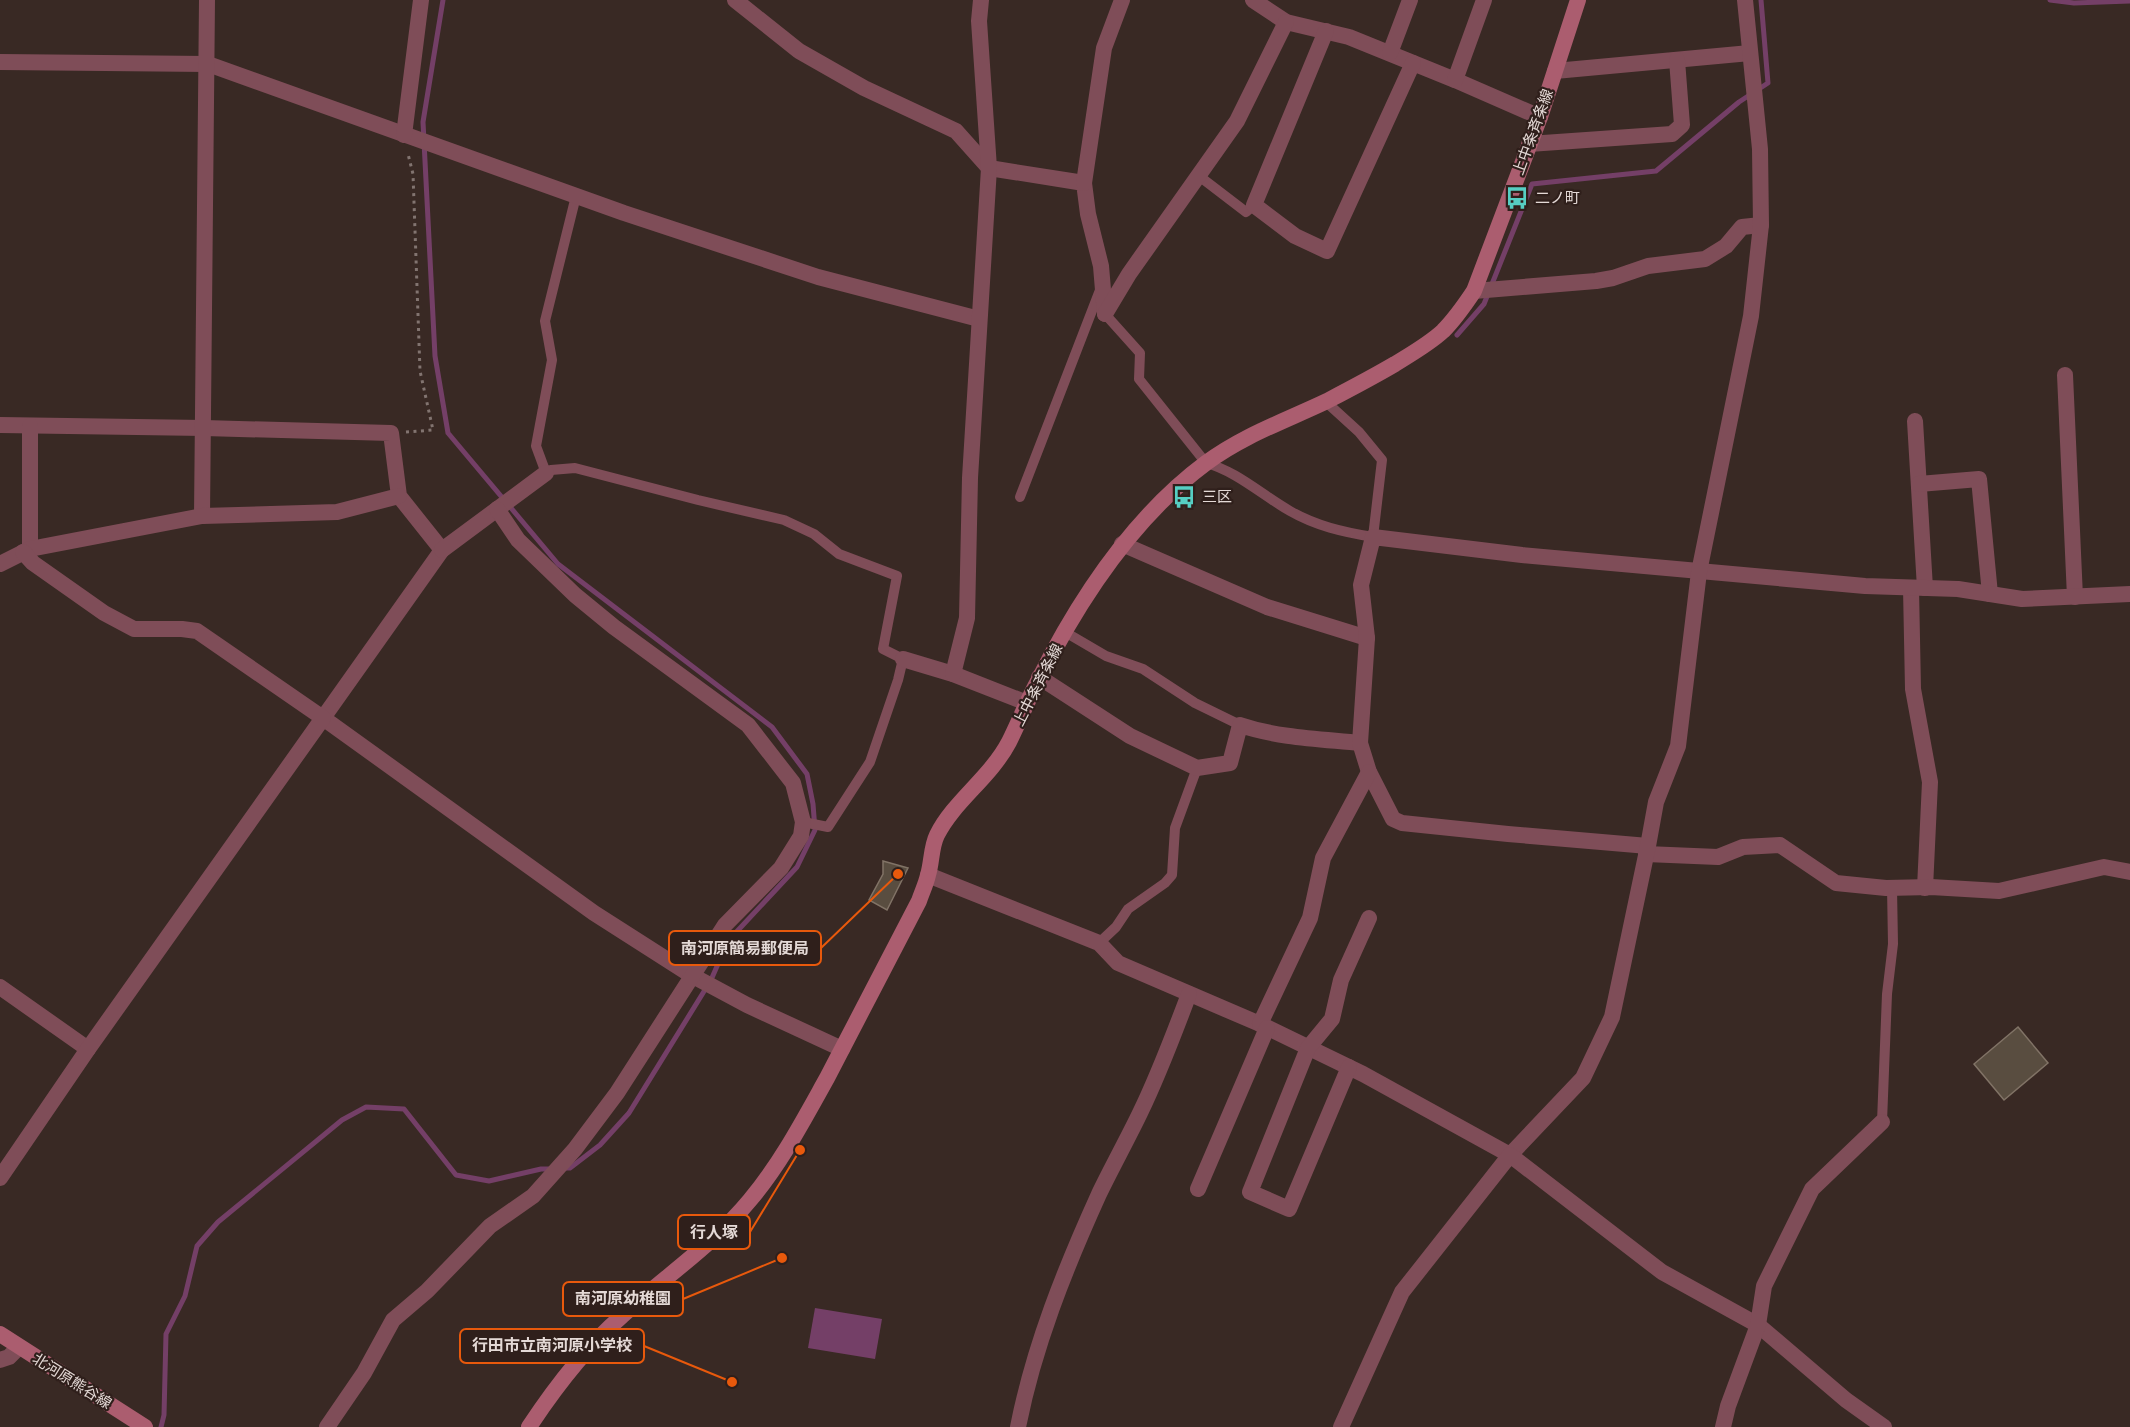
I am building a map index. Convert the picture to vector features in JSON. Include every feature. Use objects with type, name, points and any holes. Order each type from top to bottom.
[{"type":"main road","name":"上中条斉条線","points":[[529,1427],[582,1354],[621,1316],[716,1236],[748,1203],[773,1172],[842,1049],[919,901],[928,875],[935,838],[945,822],[994,767],[1009,742],[1039,677],[1122,544],[1161,501],[1206,464],[1242,440],[1325,401],[1417,351],[1442,333],[1457,316],[1474,291],[1540,117],[1578,0]]},
{"type":"main road","name":"北河原熊谷線","points":[[0,1334],[18,1348],[145,1427]]},
{"type":"street","points":[[202,516],[207,0]]},
{"type":"street","points":[[404,135],[421,0]]},
{"type":"street","points":[[735,0],[799,51],[864,88],[957,131],[989,168],[1083,183]]},
{"type":"street","points":[[953,674],[967,618],[970,478],[989,168],[979,21],[981,0]]},
{"type":"street","points":[[1105,314],[1101,266],[1083,183],[1104,48],[1122,0]]},
{"type":"street","points":[[1253,0],[1286,22],[1349,37],[1540,117]]},
{"type":"street","points":[[1390,53],[1410,0]]},
{"type":"street","points":[[1455,80],[1484,0]]},
{"type":"street","points":[[1341,1427],[1402,1292],[1510,1155],[1583,1078],[1612,1017],[1656,802],[1678,746],[1699,572],[1750,316],[1761,225],[1760,149],[1745,0]]},
{"type":"street","points":[[1105,314],[1129,274],[1237,121],[1286,22]]},
{"type":"street","points":[[1326,32],[1254,205],[1295,236],[1327,251],[1413,63]]},
{"type":"street","points":[[1555,71],[1750,53]]},
{"type":"street","points":[[1529,144],[1672,134],[1682,125],[1677,60]]},
{"type":"street","points":[[0,62],[208,64],[576,196],[818,277],[979,319]]},
{"type":"street","points":[[1474,291],[1596,281],[1613,278],[1648,266],[1705,259],[1726,246],[1742,227],[1761,225]]},
{"type":"street","points":[[2066,375],[2075,597]]},
{"type":"street","points":[[1915,421],[1919,484],[1918,588],[1913,689],[1930,782],[1925,888]]},
{"type":"street","points":[[0,425],[391,433],[399,496],[442,550]]},
{"type":"street","points":[[30,426],[26,550],[33,563],[104,613],[134,629],[197,631],[323,718],[594,913],[691,975],[747,1005],[842,1049]]},
{"type":"street","points":[[0,1178],[88,1049],[442,550],[546,473]]},
{"type":"street","points":[[1919,484],[1979,479],[1990,594]]},
{"type":"street","points":[[0,564],[26,550],[202,516],[337,512],[399,496]]},
{"type":"street","points":[[327,1427],[364,1373],[393,1320],[426,1291],[490,1226],[533,1196],[574,1149],[617,1093],[725,925],[781,868],[801,836],[803,822],[793,783],[748,725],[575,595],[518,540],[497,509]]},
{"type":"street","points":[[2130,594],[2022,599],[1958,589],[1864,586],[1699,572],[1522,555],[1373,537],[1361,585],[1367,638],[1360,743],[1369,772],[1393,819],[1402,823],[1718,857],[1743,847],[1780,844],[1836,883],[1892,888],[1999,891],[2104,867],[2130,872]]},
{"type":"street","points":[[1122,544],[1267,607],[1367,638]]},
{"type":"street","points":[[903,659],[953,674],[1027,703]]},
{"type":"street","points":[[1039,677],[1130,736],[1197,768],[1230,763],[1240,725],[1261,732],[1360,743]]},
{"type":"street","points":[[1198,1189],[1263,1026],[1310,918],[1323,858],[1369,772]]},
{"type":"street","points":[[928,875],[1099,943],[1118,963],[1263,1026],[1349,1067],[1510,1155],[1662,1272],[1758,1325],[1846,1400],[1884,1427]]},
{"type":"street","points":[[1349,1067],[1289,1209],[1250,1192],[1308,1048],[1332,1019],[1341,980],[1369,918]]},
{"type":"street","points":[[0,987],[88,1049]]},
{"type":"street","points":[[1018,1427],[1025,1391],[1058,1292],[1100,1193],[1163,1061],[1189,994]]},
{"type":"street","points":[[1724,1427],[1728,1406],[1758,1325],[1764,1286],[1812,1189],[1882,1122]]},
{"type":"street","points":[[0,1360],[9,1357],[18,1348]]},
{"type":"lane","points":[[1199,176],[1246,212],[1254,205]]},
{"type":"lane","points":[[576,196],[545,321],[552,360],[536,446],[546,473],[551,470],[575,468],[784,520],[814,534],[839,554],[897,576],[883,649],[903,659],[870,762],[828,827],[803,822]]},
{"type":"lane","points":[[1020,497],[1102,284]]},
{"type":"lane","points":[[1105,314],[1140,353],[1139,379],[1206,464],[1220,467],[1292,512],[1335,530],[1373,537],[1382,460],[1359,432],[1325,401]]},
{"type":"lane","points":[[1065,632],[1106,656],[1143,669],[1195,704],[1240,725]]},
{"type":"lane","points":[[1099,943],[1116,927],[1128,909],[1165,884],[1172,875],[1175,828],[1197,768]]},
{"type":"lane","points":[[1882,1122],[1887,993],[1893,944],[1892,888]]},
{"type":"path","points":[[391,433],[434,430],[420,371],[413,174],[404,135]]},
{"type":"shaded area","points":[[815,1308],[882,1319],[875,1359],[808,1348]]},
{"type":"building","points":[[883,861],[908,868],[887,910],[869,900],[883,874]]},
{"type":"building","points":[[2018,1027],[2048,1063],[2004,1100],[1974,1064]]},
{"type":"waterway","points":[[443,0],[423,122],[435,356],[448,433],[558,564],[772,727],[807,774],[813,804],[815,830],[797,867],[728,941],[711,980],[629,1113],[600,1145],[570,1168],[563,1168]]},
{"type":"waterway","points":[[1457,335],[1484,304],[1532,184],[1656,171],[1739,102],[1768,83],[1761,0]]},
{"type":"waterway","points":[[2050,0],[2074,3],[2130,1]]},
{"type":"waterway","points":[[161,1427],[164,1415],[166,1334],[185,1296],[197,1246],[218,1222],[342,1120],[366,1107],[404,1109],[456,1175],[489,1181],[541,1169],[551,1169]]},
{"type":"place","name":"二ノ町","points":[[1517,198]]},
{"type":"place","name":"三区","points":[[1184,497]]},
{"type":"place","name":"南河原簡易郵便局","points":[[898,874]]},
{"type":"place","name":"行人塚","points":[[800,1150]]},
{"type":"place","name":"南河原幼稚園","points":[[782,1258]]},
{"type":"place","name":"行田市立南河原小学校","points":[[732,1382]]}]
